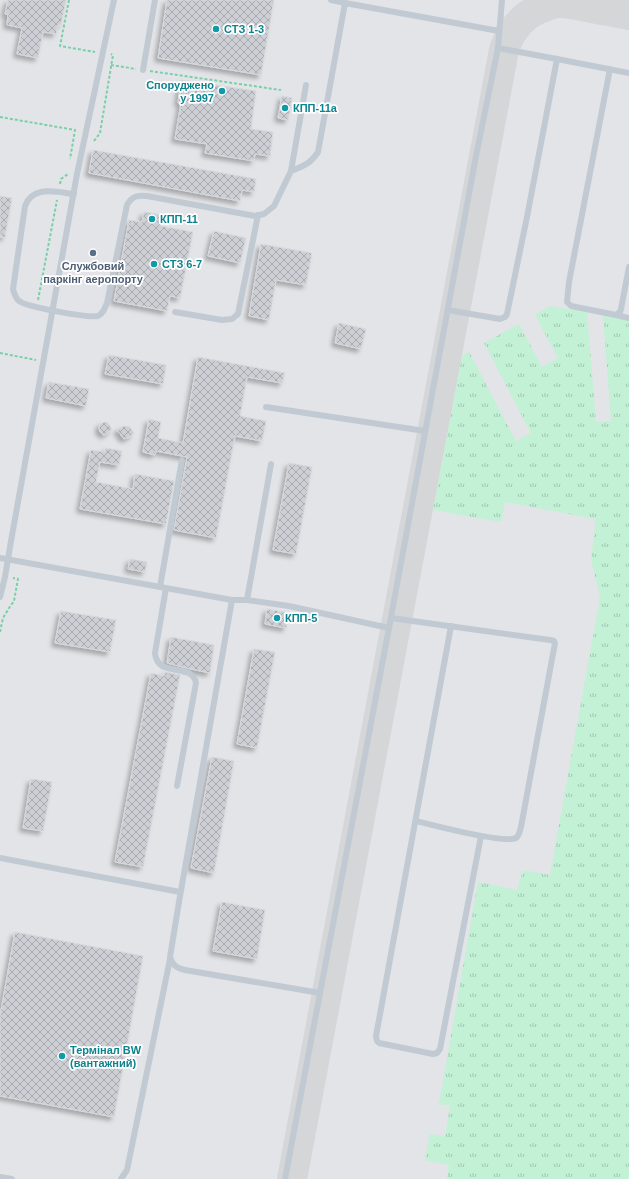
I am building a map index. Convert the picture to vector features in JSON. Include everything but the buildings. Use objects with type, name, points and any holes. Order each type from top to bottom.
[{"type":"lane","points":[[0,597],[8,560],[77,174],[114,0]]},
{"type":"lane","points":[[143,70],[156,0]]},
{"type":"lane","points":[[331,0],[499,30]]},
{"type":"lane","points":[[285,1179],[391,618],[476,156],[498,48],[502,0]]},
{"type":"lane","points":[[291,171],[307,164],[318,152],[345,3]]},
{"type":"lane","points":[[498,48],[629,73]]},
{"type":"lane","points":[[448,310],[500,319],[505,317],[507,314],[528,212],[556,59]]},
{"type":"lane","points":[[610,69],[569,282],[567,302],[571,306],[629,318]]},
{"type":"lane","points":[[74,194],[43,191],[30,196],[27,200],[13,289],[17,300],[36,307],[72,314],[95,316],[100,315],[104,311],[107,304],[127,205],[135,196],[147,196],[255,216],[264,214],[274,206],[291,171],[306,85]]},
{"type":"lane","points":[[175,312],[222,320],[232,319],[238,314],[258,215]]},
{"type":"lane","points":[[616,315],[621,309],[629,267]]},
{"type":"lane","points":[[266,407],[425,431]]},
{"type":"lane","points":[[177,786],[196,683],[195,678],[191,674],[163,667],[157,662],[155,653],[182,460]]},
{"type":"lane","points":[[247,600],[271,464]]},
{"type":"lane","points":[[0,558],[232,600],[247,600],[289,606],[389,628]]},
{"type":"lane","points":[[121,1179],[127,1170],[170,957],[180,892],[232,600]]},
{"type":"lane","points":[[391,618],[550,640],[554,641],[555,643],[518,836],[506,839],[481,836],[416,821]]},
{"type":"lane","points":[[451,626],[376,1036],[377,1042],[433,1054],[437,1053],[440,1049],[481,836]]},
{"type":"lane","points":[[0,858],[180,892]]},
{"type":"lane","points":[[170,957],[172,964],[185,970],[320,993]]},
{"type":"lane","points":[[0,1177],[12,1179]]},
{"type":"path","points":[[111,65],[281,90]]},
{"type":"path","points":[[0,117],[75,130],[70,159]]},
{"type":"path","points":[[36,307],[61,179],[68,174],[77,174]]},
{"type":"path","points":[[0,353],[43,361]]},
{"type":"path","points":[[0,632],[3,618],[14,601]]},
{"type":"shaded area","points":[[0,0],[629,0],[629,1179],[0,1179]]},
{"type":"green space","points":[[550,306],[587,312],[596,422],[611,421],[603,315],[629,320],[629,1179],[447,1179],[449,1165],[425,1160],[430,1134],[445,1136],[450,1106],[439,1104],[478,882],[517,890],[523,870],[550,875],[600,597],[591,560],[596,519],[505,502],[501,522],[433,510],[462,356],[469,352],[516,441],[531,433],[484,343],[519,324],[542,367],[558,358],[535,315]]},
{"type":"taxiway","points":[[292,1179],[504,50],[510,35],[524,18],[537,10],[552,4],[569,4],[629,15]]},
{"type":"place","name":"СТЗ 1-3","points":[[216,29]]},
{"type":"place","name":"Споруджено у 1997","points":[[222,91]]},
{"type":"place","name":"КПП-11а","points":[[285,108]]},
{"type":"place","name":"КПП-11","points":[[152,219]]},
{"type":"place","name":"Службовий паркінг аеропорту","points":[[93,253]]},
{"type":"place","name":"СТЗ 6-7","points":[[154,264]]},
{"type":"place","name":"КПП-5","points":[[277,618]]},
{"type":"place","name":"Термінал BW (вантажний)","points":[[62,1056]]}]
